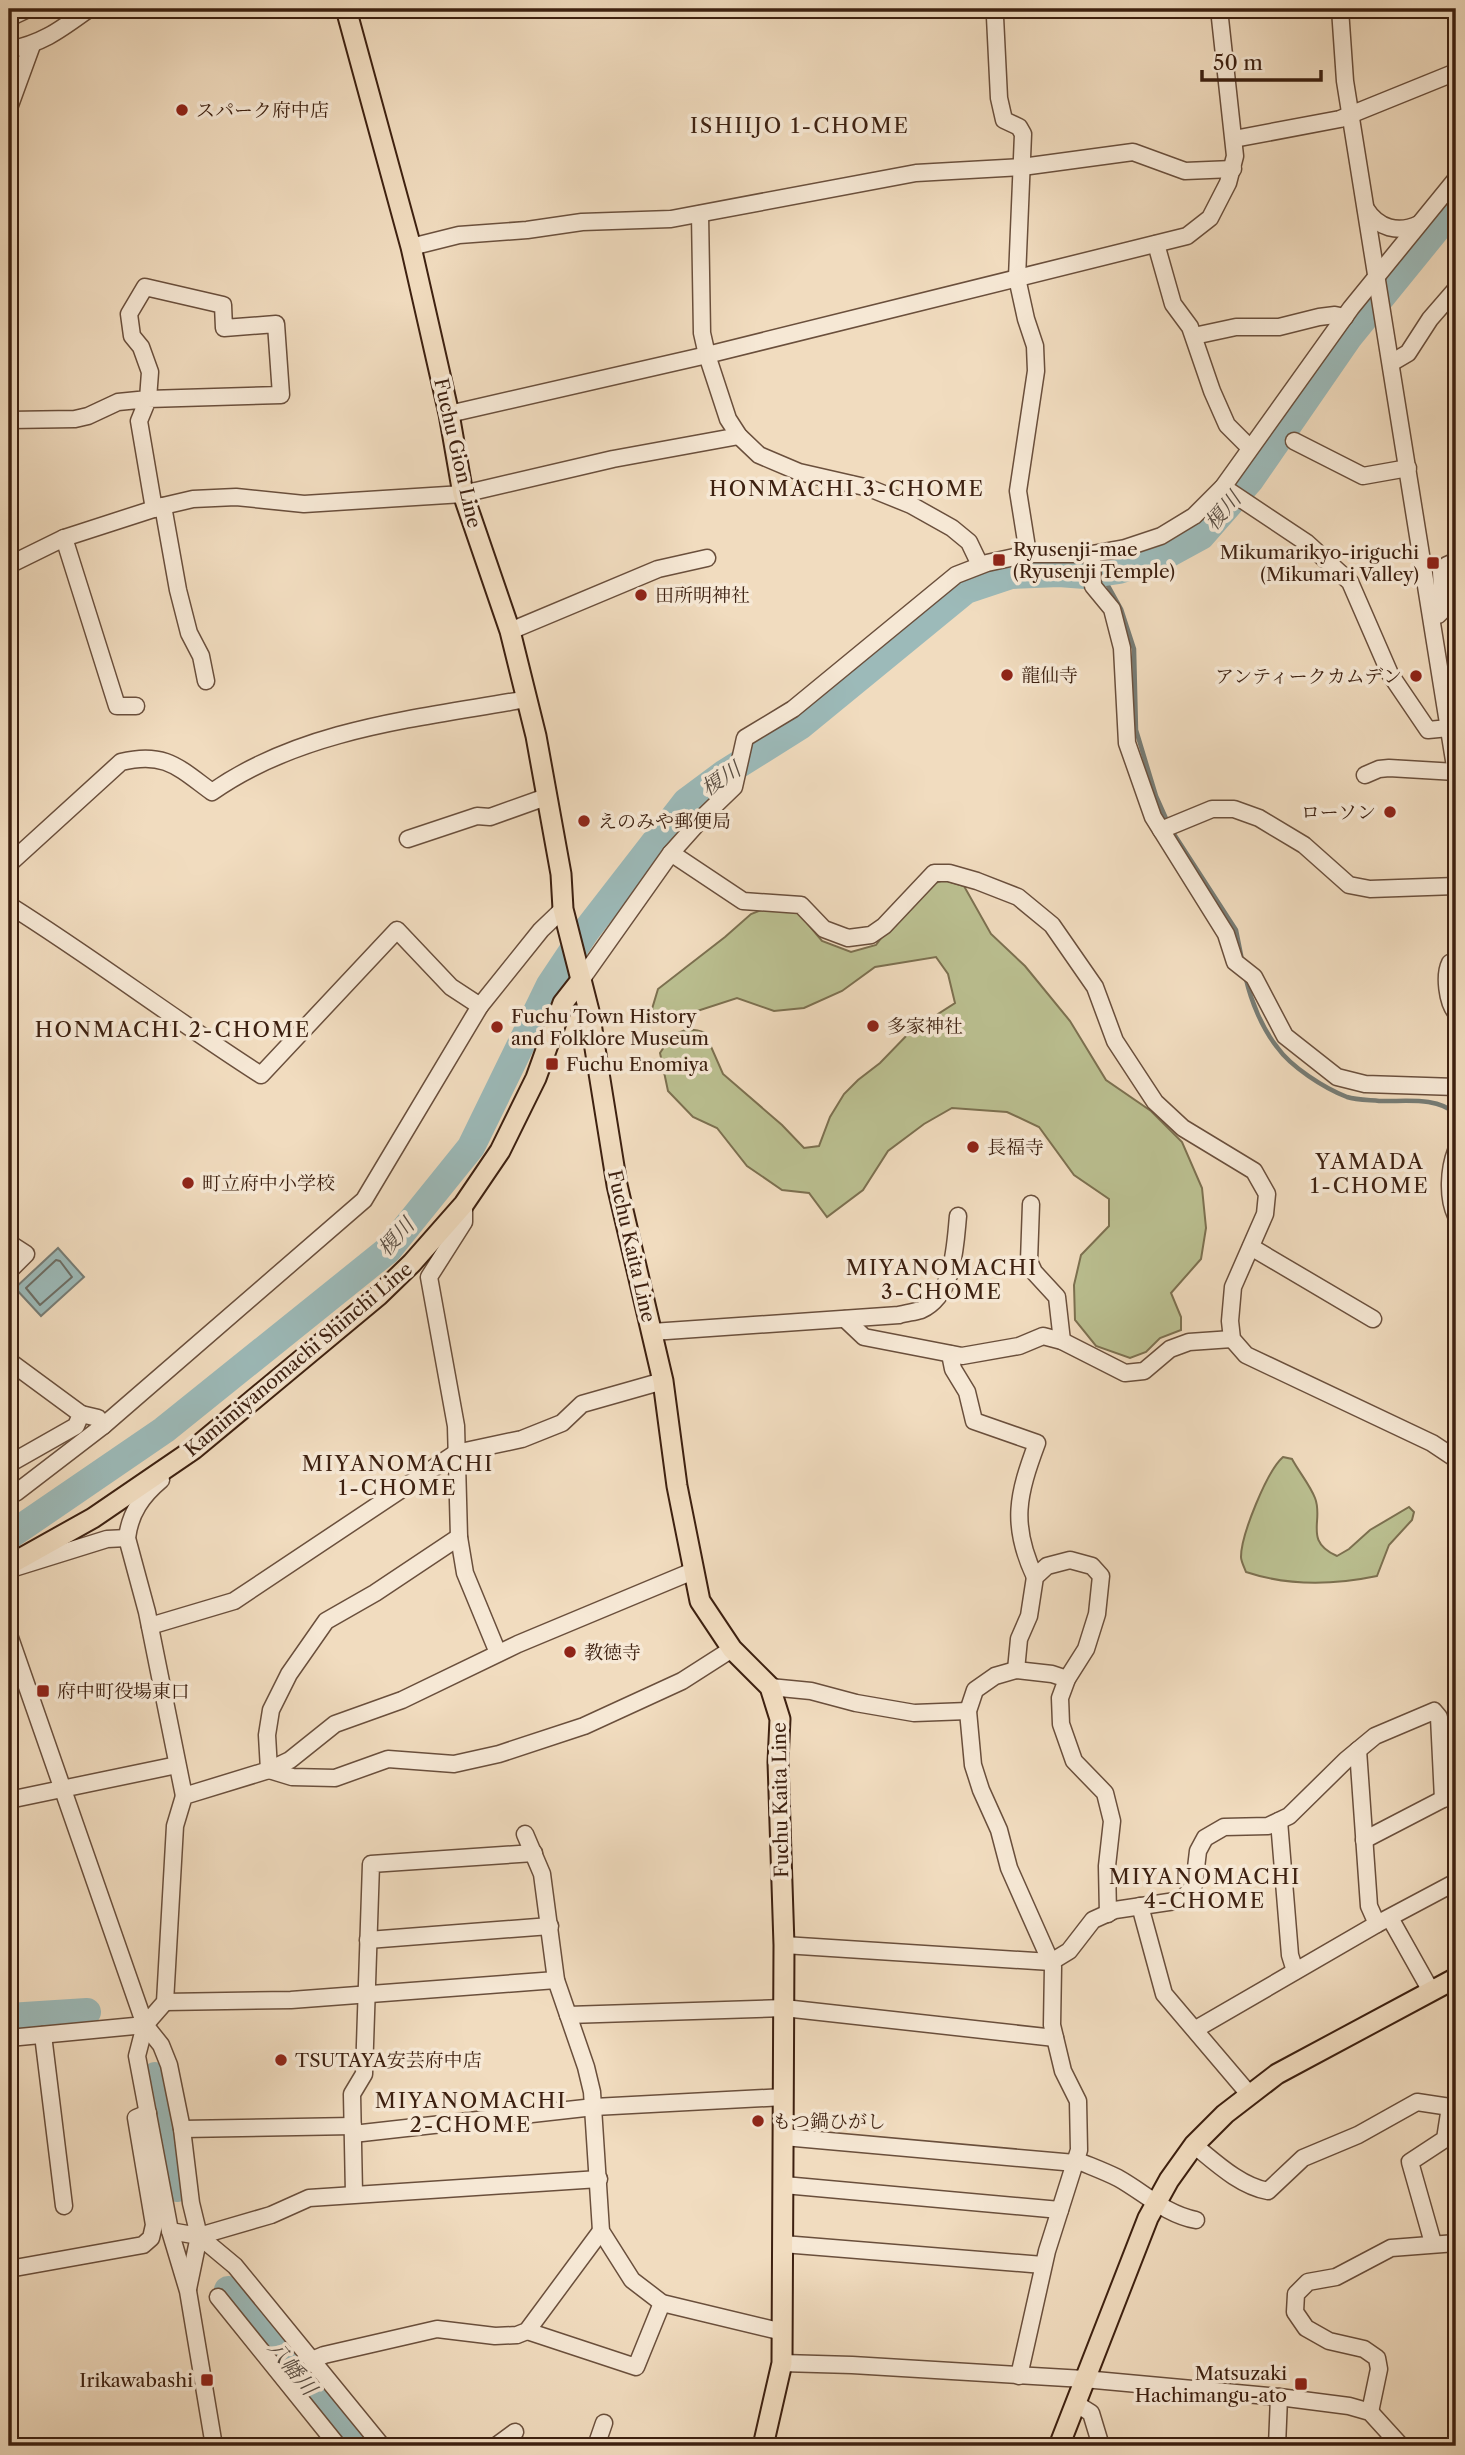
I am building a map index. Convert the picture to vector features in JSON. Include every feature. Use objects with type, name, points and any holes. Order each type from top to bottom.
[{"type":"main road","name":"Fuchu Gion Line","points":[[346,9],[411,247],[449,414],[463,494],[510,631],[527,699],[561,874],[563,909],[579,970]]},
{"type":"main road","name":"Kamimiyanomachi Shinchi Line","points":[[9,1567],[93,1518],[194,1450],[378,1296],[412,1264],[464,1204],[500,1151],[536,1079],[563,1003],[579,970]]},
{"type":"main road","name":"Fuchu Kaita Line","points":[[579,970],[589,1011],[617,1185],[663,1381],[677,1486],[700,1601],[732,1649],[770,1687],[780,1719],[778,1762],[783,1945],[783,2332],[782,2364],[763,2446]]},
{"type":"main road","points":[[1059,2446],[1139,2238],[1155,2204],[1194,2145],[1225,2113],[1287,2069],[1456,1978]]},
{"type":"street","points":[[9,18],[28,9]]},
{"type":"street","points":[[9,50],[51,37],[89,9]]},
{"type":"street","points":[[449,414],[706,355],[1187,236],[1210,218],[1233,169],[1234,139],[1219,9]]},
{"type":"street","points":[[1340,9],[1341,47],[1351,114],[1456,773],[1389,768],[1364,775]]},
{"type":"street","points":[[995,17],[999,98],[1004,120],[1019,127],[1023,134],[1017,278],[1035,346],[1036,371],[1018,491],[1028,554]]},
{"type":"street","points":[[9,107],[32,45]]},
{"type":"street","points":[[1234,139],[1340,119],[1456,72]]},
{"type":"street","points":[[411,247],[459,235],[527,230],[582,222],[671,219],[916,173],[1022,167],[1133,152],[1185,171],[1233,169]]},
{"type":"street","points":[[579,970],[671,853],[734,788],[745,738],[793,709],[956,575],[980,565],[1028,554],[1092,554],[1125,548],[1161,536],[1194,516],[1223,487],[1345,317],[1377,281],[1456,179]]},
{"type":"street","points":[[1366,209],[1376,221],[1389,228],[1404,229],[1419,225]]},
{"type":"street","points":[[700,214],[702,333],[706,355],[728,419],[739,436],[759,456],[799,472],[869,488],[911,505],[952,528],[969,542],[980,565]]},
{"type":"street","points":[[1156,244],[1173,304],[1191,327],[1212,391],[1227,425],[1251,448]]},
{"type":"street","points":[[9,420],[75,419],[118,402],[148,399],[281,395],[276,324],[224,328],[223,305],[145,287],[129,314],[132,336],[141,346],[150,372],[148,399],[139,421],[186,623],[201,656],[206,681]]},
{"type":"street","points":[[1391,363],[1408,353],[1430,319],[1456,289]]},
{"type":"street","points":[[1194,336],[1236,327],[1279,327],[1319,317],[1345,317]]},
{"type":"street","points":[[11,559],[64,538],[158,507],[193,499],[236,496],[304,504],[463,494],[613,459],[739,436]]},
{"type":"street","points":[[1294,441],[1363,476],[1408,468]]},
{"type":"street","points":[[1223,487],[1307,543],[1350,582],[1390,674],[1428,730],[1449,728]]},
{"type":"street","points":[[64,538],[117,706],[136,706]]},
{"type":"street","points":[[1092,554],[1093,586],[1112,609],[1122,648],[1127,743],[1153,817],[1226,933],[1235,962],[1254,977],[1285,1036],[1337,1077],[1365,1084],[1456,1087]]},
{"type":"street","points":[[510,631],[646,574],[707,558]]},
{"type":"street","points":[[1432,617],[1443,610],[1441,571],[1456,561]]},
{"type":"street","points":[[9,864],[121,762],[137,759],[170,762],[212,792],[231,779],[278,756],[354,730],[527,699]]},
{"type":"street","points":[[408,839],[477,816],[489,817],[547,797]]},
{"type":"street","points":[[1161,830],[1212,809],[1234,809],[1259,818],[1304,845],[1349,885],[1370,888],[1456,886]]},
{"type":"street","points":[[671,853],[743,901],[801,905],[824,929],[848,938],[871,935],[884,926],[934,873],[949,873],[1018,897],[1052,925],[1095,987],[1115,1041],[1154,1102],[1183,1128],[1254,1171],[1267,1194],[1265,1214],[1233,1287],[1230,1321],[1232,1339],[1246,1355],[1432,1443],[1456,1459]]},
{"type":"street","points":[[9,905],[83,951],[190,1029],[261,1074],[397,930],[451,988],[480,1006]]},
{"type":"street","points":[[9,1496],[103,1426],[364,1200],[480,1006],[541,930],[563,909]]},
{"type":"street","points":[[1456,962],[1450,963],[1446,971],[1452,1008],[1456,1013]]},
{"type":"street","points":[[1456,1151],[1450,1173],[1452,1206],[1456,1216]]},
{"type":"street","points":[[464,1204],[464,1222],[429,1277],[456,1426],[459,1537],[465,1573],[498,1653]]},
{"type":"street","points":[[1031,1204],[1029,1261],[1034,1272],[1057,1297],[1062,1340]]},
{"type":"street","points":[[652,1332],[899,1315],[921,1310],[938,1298],[954,1256],[958,1216]]},
{"type":"street","points":[[9,1243],[26,1254],[9,1271]]},
{"type":"street","points":[[1251,1247],[1373,1319]]},
{"type":"street","points":[[845,1319],[864,1337],[962,1356],[1019,1346],[1043,1336],[1062,1340],[1125,1373],[1144,1371],[1170,1349],[1189,1342],[1232,1339]]},
{"type":"street","points":[[950,1354],[953,1370],[967,1392],[974,1421],[1037,1443],[1023,1482],[1018,1512],[1027,1559],[1035,1577],[1029,1616],[1019,1639],[1016,1670]]},
{"type":"street","points":[[9,1361],[81,1414],[98,1418],[103,1426]]},
{"type":"street","points":[[150,1626],[234,1601],[456,1453],[522,1439],[562,1423],[582,1404],[663,1381]]},
{"type":"street","points":[[9,1464],[76,1426],[81,1414]]},
{"type":"street","points":[[194,1450],[141,1497],[127,1538],[150,1626],[184,1796],[175,1826],[165,2002],[145,2025],[137,2056],[170,2231],[188,2291],[214,2446]]},
{"type":"street","points":[[269,1770],[267,1735],[271,1710],[289,1674],[326,1621],[376,1593],[459,1537]]},
{"type":"street","points":[[9,1567],[107,1539],[127,1538]]},
{"type":"street","points":[[1035,1577],[1046,1566],[1070,1560],[1092,1566],[1101,1576],[1097,1614],[1086,1649],[1067,1679],[1060,1698],[1060,1724],[1074,1761],[1105,1793],[1112,1821],[1107,1867],[1108,1914]]},
{"type":"street","points":[[184,1796],[269,1770],[290,1760],[335,1724],[402,1700],[498,1653],[693,1571]]},
{"type":"street","points":[[9,1636],[145,2025],[161,2045],[169,2065],[182,2129],[191,2203],[199,2236],[188,2291]]},
{"type":"street","points":[[269,1770],[292,1777],[335,1778],[388,1759],[454,1764],[499,1754],[584,1727],[682,1681],[732,1649]]},
{"type":"street","points":[[1019,2376],[1043,2265],[1079,2150],[1078,2101],[1063,2071],[1052,2025],[1053,1967],[1009,1868],[999,1830],[981,1790],[973,1765],[968,1711],[975,1690],[995,1676],[1016,1670],[1052,1674],[1067,1679]]},
{"type":"street","points":[[770,1687],[811,1691],[856,1703],[914,1713],[968,1711]]},
{"type":"street","points":[[783,1945],[1051,1962],[1069,1951],[1093,1920],[1115,1910],[1182,1900],[1194,1885],[1198,1851],[1205,1838],[1224,1827],[1268,1826],[1289,1816],[1375,1736],[1434,1711],[1439,1717],[1450,1798],[1364,1840]]},
{"type":"street","points":[[1358,1750],[1369,1906],[1383,1921],[1431,1992]]},
{"type":"street","points":[[9,1800],[177,1765]]},
{"type":"street","points":[[1279,1821],[1290,1955],[1295,1971]]},
{"type":"street","points":[[525,1834],[542,1874],[556,1980],[586,2067],[594,2108],[601,2231],[632,2280],[663,2303],[783,2332]]},
{"type":"street","points":[[354,2193],[352,2094],[364,2074],[371,1864],[534,1853]]},
{"type":"street","points":[[1195,2029],[1456,1882]]},
{"type":"street","points":[[1140,1906],[1164,1994],[1249,2094]]},
{"type":"street","points":[[369,1940],[550,1926]]},
{"type":"street","points":[[165,2002],[291,2000],[556,1980]]},
{"type":"street","points":[[568,2015],[783,2008],[1055,2038]]},
{"type":"street","points":[[9,2038],[145,2025]]},
{"type":"street","points":[[43,2035],[64,2206]]},
{"type":"street","points":[[182,2129],[353,2130],[594,2108],[783,2097]]},
{"type":"street","points":[[1194,2145],[1256,2189],[1268,2191],[1303,2158],[1358,2135],[1417,2102],[1453,2105],[1445,2139],[1410,2162],[1433,2244]]},
{"type":"street","points":[[9,2269],[143,2245],[152,2238],[154,2225],[136,2118],[148,2113]]},
{"type":"street","points":[[783,2137],[1076,2162],[1119,2179],[1155,2204],[1184,2218],[1196,2220]]},
{"type":"street","points":[[170,2231],[199,2236],[271,2215],[309,2198],[599,2179]]},
{"type":"street","points":[[783,2185],[1060,2210]]},
{"type":"street","points":[[312,2360],[324,2354],[437,2329],[495,2336],[517,2335],[527,2331],[601,2231]]},
{"type":"street","points":[[199,2236],[234,2266],[382,2446]]},
{"type":"street","points":[[1370,2412],[1379,2369],[1377,2358],[1364,2349],[1329,2341],[1306,2328],[1295,2312],[1296,2294],[1308,2282],[1336,2277],[1391,2248],[1456,2243]]},
{"type":"street","points":[[783,2244],[1043,2265]]},
{"type":"street","points":[[218,2297],[338,2446]]},
{"type":"street","points":[[527,2331],[636,2367],[663,2303]]},
{"type":"street","points":[[782,2364],[852,2365],[1084,2379],[1349,2406],[1370,2412],[1401,2446]]},
{"type":"street","points":[[1277,2446],[1279,2397]]},
{"type":"street","points":[[1075,2403],[1091,2413],[1101,2446]]},
{"type":"street","points":[[596,2446],[604,2423]]},
{"type":"street","points":[[496,2446],[515,2432]]},
{"type":"green space","points":[[944,880],[964,886],[991,934],[1025,966],[1070,1021],[1106,1080],[1151,1111],[1182,1142],[1202,1188],[1206,1228],[1201,1259],[1171,1293],[1181,1317],[1181,1330],[1160,1338],[1146,1352],[1130,1358],[1096,1346],[1075,1320],[1074,1285],[1081,1255],[1109,1226],[1109,1199],[1074,1175],[1039,1127],[1007,1112],[952,1108],[924,1124],[888,1151],[863,1190],[827,1217],[809,1193],[782,1190],[747,1166],[717,1128],[693,1117],[668,1091],[660,1053],[678,1033],[690,1030],[705,1033],[723,1074],[782,1125],[804,1148],[819,1146],[830,1117],[844,1094],[910,1032],[955,1003],[948,974],[936,957],[875,967],[842,991],[804,1008],[774,1011],[737,998],[688,1014],[657,1019],[652,1009],[658,989],[751,914],[772,906],[797,911],[822,941],[851,952],[876,945],[929,885]]},
{"type":"green space","points":[[1283,1457],[1292,1459],[1315,1498],[1317,1537],[1320,1544],[1337,1556],[1370,1530],[1409,1507],[1414,1512],[1412,1520],[1389,1545],[1377,1576],[1311,1583],[1278,1580],[1246,1572],[1241,1557],[1245,1534],[1263,1489]]},
{"type":"water","points":[[58,1248],[84,1277],[41,1316],[15,1288]]},
{"type":"waterway","name":"榎川","points":[[9,1536],[164,1430],[388,1250],[471,1147],[550,985],[586,931],[686,802],[725,773],[800,726],[966,590],[1011,575],[1085,575],[1119,570],[1168,554],[1201,536],[1250,480],[1348,338],[1456,205]]},
{"type":"waterway","points":[[1101,573],[1121,609],[1134,649],[1136,730],[1156,796],[1168,823]]},
{"type":"waterway","points":[[1172,831],[1236,930],[1242,960]]},
{"type":"waterway","points":[[1246,979],[1258,1014],[1272,1040],[1283,1055],[1318,1082],[1351,1098],[1429,1102],[1448,1108],[1456,1114]]},
{"type":"waterway","name":"八幡川","points":[[9,2017],[87,2012]]},
{"type":"waterway","name":"八幡川","points":[[155,2076],[162,2097],[177,2188]]},
{"type":"waterway","name":"八幡川","points":[[228,2290],[356,2446]]},
{"type":"place","name":"スパーク府中店","points":[[182,110]]},
{"type":"place","name":"Ryusenji-mae (Ryusenji Temple)","points":[[999,560]]},
{"type":"place","name":"Mikumarikyo-iriguchi (Mikumari Valley)","points":[[1433,563]]},
{"type":"place","name":"田所明神社","points":[[641,595]]},
{"type":"place","name":"龍仙寺","points":[[1007,675]]},
{"type":"place","name":"アンティークカムデン","points":[[1416,676]]},
{"type":"place","name":"ローソン","points":[[1390,812]]},
{"type":"place","name":"えのみや郵便局","points":[[584,821]]},
{"type":"place","name":"多家神社","points":[[873,1026]]},
{"type":"place","name":"Fuchu Town History and Folklore Museum","points":[[497,1027]]},
{"type":"place","name":"Fuchu Enomiya","points":[[552,1064]]},
{"type":"place","name":"長福寺","points":[[973,1147]]},
{"type":"place","name":"町立府中小学校","points":[[188,1183]]},
{"type":"place","name":"教徳寺","points":[[570,1652]]},
{"type":"place","name":"府中町役場東口","points":[[43,1691]]},
{"type":"place","name":"TSUTAYA安芸府中店","points":[[281,2060]]},
{"type":"place","name":"もつ鍋ひがし","points":[[758,2121]]},
{"type":"place","name":"Irikawabashi","points":[[207,2380]]},
{"type":"place","name":"Matsuzaki Hachimangu-ato","points":[[1301,2384]]},
{"type":"district","name":"ISHIIJO 1-CHOME","points":[[800,126]]},
{"type":"district","name":"HONMACHI 3-CHOME","points":[[847,489]]},
{"type":"district","name":"HONMACHI 2-CHOME","points":[[173,1030]]},
{"type":"district","name":"YAMADA 1-CHOME","points":[[1370,1174]]},
{"type":"district","name":"MIYANOMACHI 3-CHOME","points":[[942,1280]]},
{"type":"district","name":"MIYANOMACHI 1-CHOME","points":[[398,1476]]},
{"type":"district","name":"MIYANOMACHI 4-CHOME","points":[[1205,1889]]},
{"type":"district","name":"MIYANOMACHI 2-CHOME","points":[[471,2113]]}]
